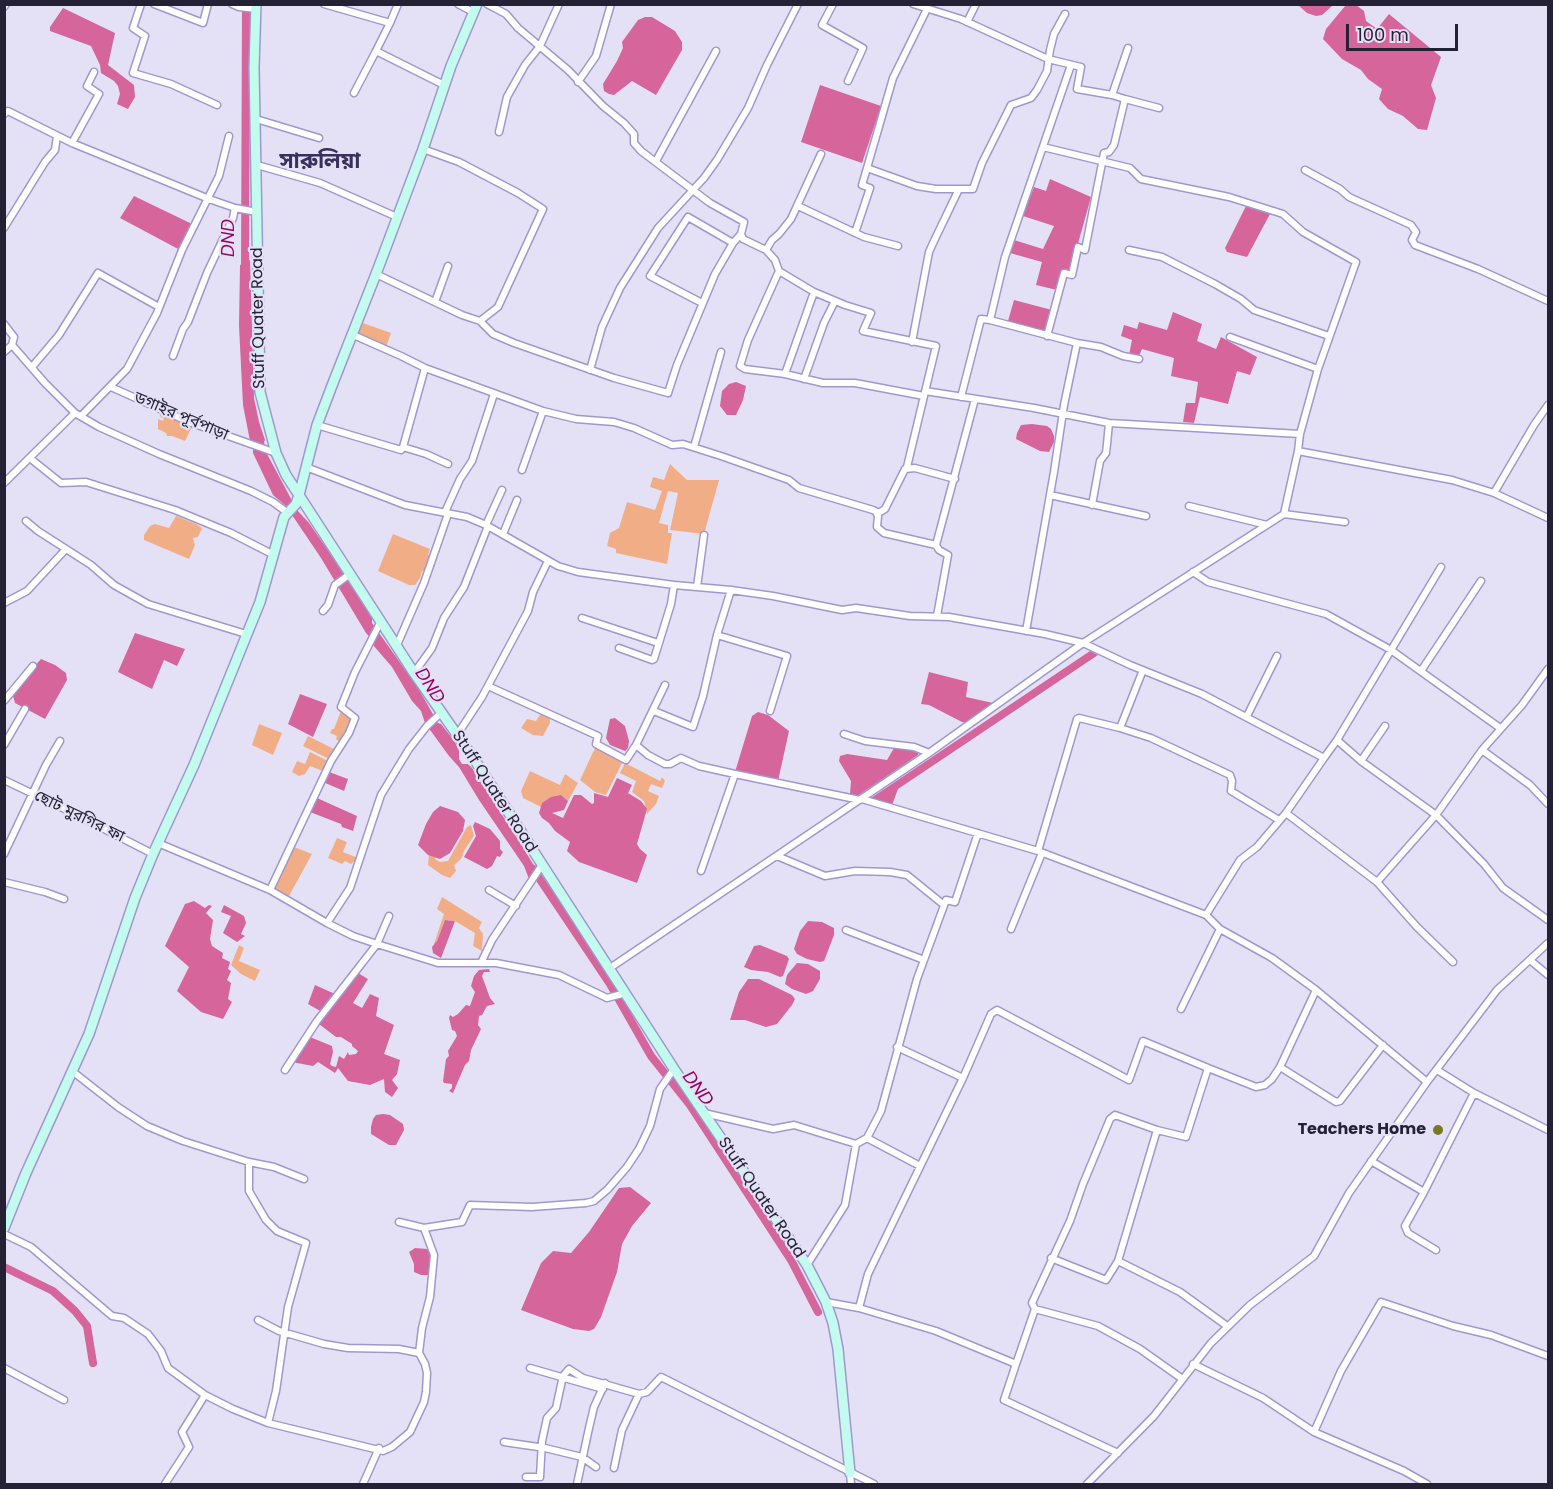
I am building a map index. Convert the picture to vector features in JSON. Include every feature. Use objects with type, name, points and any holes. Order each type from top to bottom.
[{"type":"street","points":[[141,4],[133,27],[145,36],[134,73],[171,84],[217,105]]},
{"type":"street","points":[[154,4],[203,23],[208,4]]},
{"type":"street","points":[[324,4],[390,23]]},
{"type":"street","points":[[354,93],[398,4]]},
{"type":"street","points":[[4,1228],[26,1173],[89,1034],[120,941],[153,854],[194,765],[260,602],[286,515],[298,500],[317,425],[475,8],[458,4]]},
{"type":"street","points":[[376,274],[462,315],[480,321],[493,334],[590,370],[668,393],[677,365],[715,274],[733,243],[741,234],[744,222],[693,190],[634,143],[634,134],[568,70],[506,14],[487,4]]},
{"type":"street","points":[[499,132],[507,97],[525,65],[540,46],[559,4]]},
{"type":"street","points":[[578,82],[596,56],[612,4]]},
{"type":"street","points":[[590,370],[603,327],[620,288],[658,228],[717,160],[748,108],[767,64],[798,4]]},
{"type":"street","points":[[833,4],[822,25],[863,48],[848,81]]},
{"type":"street","points":[[913,4],[968,22],[1048,59],[1081,67],[1077,89],[1112,95],[1159,108]]},
{"type":"street","points":[[968,22],[976,4]]},
{"type":"street","points":[[235,6],[256,7]]},
{"type":"street","name":"Stuff Quater Road","points":[[256,7],[254,67],[260,392],[272,452],[298,500],[379,625],[397,645],[438,716],[457,735],[540,868],[610,968],[669,1075],[704,1113],[807,1265],[826,1302],[833,1323],[850,1473]]},
{"type":"street","points":[[855,234],[870,188],[862,185],[893,78],[927,9]]},
{"type":"street","points":[[867,168],[917,186],[936,189],[973,189],[982,163],[1011,105],[1031,98],[1047,70],[1054,34],[1065,14]]},
{"type":"street","points":[[1112,95],[1128,48]]},
{"type":"street","points":[[376,51],[444,85]]},
{"type":"street","points":[[656,161],[716,51]]},
{"type":"street","points":[[990,320],[1005,257],[1071,65]]},
{"type":"street","points":[[72,142],[99,94],[87,86],[94,72]]},
{"type":"street","points":[[1047,336],[1064,273],[1072,275],[1078,248],[1085,250],[1104,153],[1109,152],[1114,145],[1125,99]]},
{"type":"street","points":[[4,114],[8,111],[57,136],[209,199],[235,208],[257,212]]},
{"type":"street","points":[[256,119],[318,138]]},
{"type":"street","points":[[4,228],[45,162],[55,150],[57,136]]},
{"type":"street","points":[[4,483],[111,387],[127,369],[159,307],[194,224],[209,199],[219,176],[229,136]]},
{"type":"street","points":[[1043,147],[1130,168],[1141,179],[1222,195],[1282,214],[1303,232],[1356,262],[1318,369],[1300,434],[1284,514]]},
{"type":"street","points":[[423,149],[459,162],[543,209],[498,307],[480,321]]},
{"type":"street","points":[[766,250],[772,240],[786,227],[821,154]]},
{"type":"street","points":[[257,165],[320,183],[397,217]]},
{"type":"street","points":[[1305,170],[1340,189],[1349,197],[1412,225],[1416,232],[1412,240],[1415,244],[1478,269],[1548,301]]},
{"type":"street","points":[[912,342],[929,252],[959,189]]},
{"type":"street","points":[[798,206],[855,234],[898,246]]},
{"type":"street","points":[[173,356],[207,273],[233,218],[235,208]]},
{"type":"street","points":[[675,209],[733,243]]},
{"type":"street","points":[[688,217],[650,276],[702,303]]},
{"type":"street","points":[[741,234],[743,239],[766,250],[775,260],[779,271],[814,292],[871,313],[863,331],[936,346],[908,468],[902,472],[885,509],[877,514]]},
{"type":"street","points":[[1129,250],[1161,257],[1215,284],[1254,309],[1329,336]]},
{"type":"street","points":[[435,302],[448,266]]},
{"type":"street","points":[[779,271],[748,340],[740,366],[745,369],[785,374],[823,383],[855,383],[975,399],[1109,423],[1300,434]]},
{"type":"street","points":[[32,368],[59,335],[98,273],[159,307]]},
{"type":"street","points":[[785,374],[814,292]]},
{"type":"street","points":[[804,379],[824,323],[835,301]]},
{"type":"street","points":[[961,397],[981,319],[1101,347],[1123,356],[1139,358]]},
{"type":"street","points":[[4,324],[14,338],[12,345],[4,352]]},
{"type":"street","points":[[351,334],[424,368],[543,411],[576,419],[614,422],[672,445],[683,444],[694,447],[789,480],[800,489],[873,510],[877,514],[877,527],[884,533],[936,545],[939,550],[948,555],[937,616]]},
{"type":"street","points":[[1230,337],[1318,369]]},
{"type":"street","points":[[1026,631],[1077,343]]},
{"type":"street","points":[[12,345],[45,383],[78,415],[149,450],[251,491],[273,502],[286,515]]},
{"type":"street","points":[[694,447],[721,352]]},
{"type":"street","points":[[403,447],[424,368]]},
{"type":"street","name":"ডগাইর পূর্বপাড়া","points":[[111,387],[181,419],[272,452]]},
{"type":"street","points":[[397,645],[424,583],[448,514],[446,510],[460,479],[472,461],[494,394]]},
{"type":"street","points":[[936,545],[975,399]]},
{"type":"street","points":[[1494,493],[1548,405]]},
{"type":"street","points":[[522,470],[543,411]]},
{"type":"street","points":[[1092,505],[1101,461],[1106,453],[1109,423]]},
{"type":"street","points":[[317,425],[400,450],[403,447],[448,464]]},
{"type":"street","points":[[1298,451],[1452,480],[1494,493],[1548,518]]},
{"type":"street","points":[[31,459],[61,483],[86,482],[175,510],[231,533],[275,555]]},
{"type":"street","points":[[306,468],[405,505],[467,517],[487,525],[558,566],[581,573],[731,590],[842,610],[856,608],[895,614],[978,621],[1083,643],[1202,694],[1324,758]]},
{"type":"street","points":[[908,468],[955,479]]},
{"type":"street","points":[[414,673],[432,648],[444,618],[464,587],[502,490]]},
{"type":"street","points":[[1050,495],[1146,516]]},
{"type":"street","points":[[503,534],[517,500]]},
{"type":"street","points":[[1189,506],[1267,525]]},
{"type":"street","points":[[610,968],[929,753],[1083,643],[1284,514],[1345,522]]},
{"type":"street","points":[[26,521],[91,565],[114,585],[148,604],[246,634]]},
{"type":"street","points":[[697,587],[704,536]]},
{"type":"street","points":[[4,603],[27,591],[66,549]]},
{"type":"street","points":[[457,735],[488,686],[528,611],[533,592],[548,561]]},
{"type":"street","points":[[1206,915],[1240,860],[1257,847],[1286,813],[1337,741],[1441,567]]},
{"type":"street","points":[[1193,572],[1208,582],[1326,614],[1391,650],[1500,728]]},
{"type":"street","points":[[323,611],[336,585],[348,575]]},
{"type":"street","points":[[1421,671],[1481,581]]},
{"type":"street","points":[[619,648],[652,660],[671,604],[674,585]]},
{"type":"street","points":[[654,711],[693,727],[704,696],[717,635],[731,590]]},
{"type":"street","points":[[582,618],[658,644]]},
{"type":"street","points":[[270,890],[331,761],[349,733],[355,718],[341,707],[379,625]]},
{"type":"street","points":[[717,635],[787,656],[770,711]]},
{"type":"street","points":[[1247,716],[1278,656]]},
{"type":"street","points":[[4,701],[33,666]]},
{"type":"street","points":[[1377,882],[1436,815],[1482,750],[1522,705],[1548,669]]},
{"type":"street","points":[[1120,728],[1143,670]]},
{"type":"street","points":[[488,686],[598,736],[596,744],[626,760],[636,746],[665,685]]},
{"type":"street","points":[[4,744],[25,709]]},
{"type":"street","points":[[327,923],[350,888],[381,795],[408,750],[438,716]]},
{"type":"street","points":[[1011,929],[1040,852],[1079,718],[1150,738],[1230,776],[1231,791],[1279,820]]},
{"type":"street","points":[[1361,761],[1385,726]]},
{"type":"street","points":[[844,734],[865,741],[900,744],[929,753]]},
{"type":"street","points":[[4,854],[7,840],[60,741]]},
{"type":"street","points":[[1337,741],[1436,815],[1484,864],[1503,888],[1548,920]]},
{"type":"street","points":[[636,746],[665,764],[681,759],[699,766],[861,799],[978,833],[1040,852],[1206,915],[1220,929],[1272,958],[1316,990],[1427,1082]]},
{"type":"street","points":[[1482,750],[1530,785],[1548,804]]},
{"type":"street","points":[[702,871],[735,774]]},
{"type":"street","name":"ছোট মুরগির ফা","points":[[4,780],[153,854]]},
{"type":"street","points":[[1286,813],[1377,882],[1416,927],[1453,963]]},
{"type":"street","points":[[704,1113],[773,1129],[794,1125],[856,1144],[867,1138],[881,1111],[897,1047],[944,905],[946,900],[955,902],[978,833]]},
{"type":"street","points":[[158,843],[270,890],[327,923],[353,936],[377,944],[438,963],[496,963],[559,975],[607,998],[623,994]]},
{"type":"street","points":[[777,856],[825,876],[855,871],[907,875],[944,905]]},
{"type":"street","points":[[481,963],[492,940],[540,868]]},
{"type":"street","points":[[4,882],[64,899]]},
{"type":"street","points":[[489,890],[516,906]]},
{"type":"street","points":[[285,1070],[317,1021],[377,944],[389,916]]},
{"type":"street","points":[[1181,1009],[1220,929]]},
{"type":"street","points":[[846,930],[924,960]]},
{"type":"street","points":[[1086,1485],[1154,1416],[1210,1343],[1250,1305],[1314,1256],[1349,1193],[1427,1082],[1497,990],[1548,944]]},
{"type":"street","points":[[1530,960],[1548,975]]},
{"type":"street","points":[[859,1308],[868,1274],[963,1078],[991,1014],[997,1010],[1129,1080],[1143,1041],[1256,1087],[1265,1085],[1280,1067],[1316,990]]},
{"type":"street","points":[[1280,1067],[1336,1102],[1340,1101],[1383,1045]]},
{"type":"street","points":[[897,1047],[963,1078]]},
{"type":"street","points":[[1118,1453],[1004,1400],[1035,1309],[1032,1303],[1070,1221],[1110,1119],[1115,1115],[1157,1130],[1186,1137],[1208,1068]]},
{"type":"street","points":[[1437,1070],[1474,1093],[1548,1130]]},
{"type":"street","points":[[72,1071],[118,1107],[147,1126],[183,1141],[249,1162],[274,1167],[304,1179]]},
{"type":"street","points":[[399,1222],[424,1228],[462,1222],[470,1205],[532,1207],[594,1201],[608,1189],[639,1149],[650,1126],[660,1089],[669,1075]]},
{"type":"street","points":[[1436,1250],[1406,1230],[1405,1226],[1474,1093]]},
{"type":"street","points":[[1052,1258],[1106,1280],[1118,1261],[1157,1130]]},
{"type":"street","points":[[867,1138],[920,1166]]},
{"type":"street","points":[[807,1265],[845,1205],[856,1144]]},
{"type":"street","points":[[1371,1161],[1424,1192]]},
{"type":"street","points":[[249,1162],[249,1191],[266,1220],[277,1231],[306,1243],[292,1289],[276,1391],[268,1424]]},
{"type":"street","points":[[4,1234],[31,1246],[112,1316],[124,1318],[148,1334],[161,1351],[168,1368],[205,1395],[233,1410],[268,1424],[383,1450],[392,1447],[410,1432],[426,1392],[427,1373],[419,1353],[422,1328],[430,1297],[434,1255],[424,1228]]},
{"type":"street","points":[[1118,1261],[1180,1292],[1227,1326]]},
{"type":"street","points":[[826,1302],[859,1308],[936,1331],[1016,1364]]},
{"type":"street","points":[[1314,1432],[1341,1371],[1382,1302],[1453,1326],[1491,1335],[1548,1356]]},
{"type":"street","points":[[1035,1309],[1098,1326],[1140,1349],[1181,1378]]},
{"type":"street","points":[[258,1320],[284,1333],[348,1348],[399,1349],[419,1353]]},
{"type":"street","points":[[1193,1364],[1263,1398],[1314,1432],[1404,1472],[1427,1485]]},
{"type":"street","points":[[4,1368],[64,1400]]},
{"type":"street","points":[[530,1368],[563,1376]]},
{"type":"street","points":[[526,1477],[540,1477],[544,1429],[547,1418],[555,1408],[563,1376],[569,1369],[604,1386],[639,1394],[647,1392],[661,1377],[874,1485]]},
{"type":"street","points":[[577,1485],[594,1407],[604,1386]]},
{"type":"street","points":[[614,1468],[622,1430],[639,1394]]},
{"type":"street","points":[[165,1485],[189,1447],[182,1432],[205,1395]]},
{"type":"street","points":[[504,1442],[545,1448],[582,1457],[596,1467]]},
{"type":"street","points":[[363,1485],[379,1448]]},
{"type":"street","points":[[850,1473],[851,1485]]},
{"type":"shaded area","points":[[1298,5],[1333,5],[1322,15],[1316,16],[1307,13]]},
{"type":"shaded area","points":[[1346,5],[1356,5],[1364,11],[1366,21],[1377,29],[1389,14],[1441,57],[1431,85],[1436,98],[1427,130],[1418,129],[1403,116],[1388,109],[1379,99],[1382,89],[1368,79],[1361,70],[1342,59],[1323,39],[1326,29]]},
{"type":"shaded area","points":[[63,8],[115,33],[108,65],[134,85],[135,97],[128,109],[117,104],[120,94],[118,86],[101,73],[100,65],[91,46],[50,31],[50,27]]},
{"type":"shaded area","points":[[652,17],[675,31],[682,42],[682,50],[656,95],[632,81],[614,95],[609,94],[604,91],[603,84],[623,48],[622,42],[638,20]]},
{"type":"shaded area","points":[[820,85],[881,106],[862,163],[801,142]]},
{"type":"shaded area","points":[[1050,179],[1091,197],[1070,272],[1063,270],[1057,290],[1036,285],[1042,262],[1010,253],[1014,240],[1043,249],[1054,226],[1023,216],[1034,187],[1046,191]]},
{"type":"shaded area","points":[[134,196],[190,223],[180,250],[120,218]]},
{"type":"shaded area","points":[[1246,206],[1271,212],[1247,257],[1227,252],[1225,248]]},
{"type":"shaded area","points":[[250,260],[254,398],[266,452],[297,510],[329,552],[372,618],[372,623],[418,688],[438,723],[455,742],[462,764],[468,764],[472,768],[524,849],[536,869],[529,879],[524,866],[459,767],[425,723],[421,711],[412,701],[392,667],[373,645],[373,641],[321,558],[286,506],[273,495],[253,453],[253,442],[250,441],[243,405],[239,326],[240,265]]},
{"type":"shaded area","points":[[1014,300],[1052,310],[1046,331],[1008,321]]},
{"type":"shaded area","points":[[1173,312],[1202,324],[1197,341],[1216,349],[1221,337],[1257,357],[1250,375],[1237,371],[1228,404],[1200,397],[1194,423],[1183,422],[1186,403],[1195,403],[1198,382],[1171,376],[1174,358],[1142,349],[1139,356],[1129,355],[1132,340],[1121,336],[1124,325],[1137,329],[1139,322],[1167,330]]},
{"type":"shaded area","points":[[360,322],[391,333],[386,347],[356,335]]},
{"type":"shaded area","points":[[736,382],[746,386],[743,400],[736,415],[727,415],[720,406],[722,391],[729,384]]},
{"type":"shaded area","points":[[161,412],[190,424],[192,427],[185,441],[167,436],[158,429],[158,419],[163,421],[164,419],[160,416]]},
{"type":"shaded area","points":[[1021,425],[1047,426],[1051,429],[1054,442],[1049,452],[1040,451],[1016,439]]},
{"type":"shaded area","points":[[670,464],[687,480],[719,480],[704,534],[670,530],[678,493],[668,491],[659,523],[668,525],[668,533],[672,533],[667,564],[616,553],[616,549],[607,546],[610,533],[619,528],[627,502],[655,510],[662,491],[650,487],[653,477],[664,480]]},
{"type":"shaded area","points":[[176,516],[202,528],[198,537],[193,538],[195,545],[189,559],[144,540],[144,535],[150,526],[155,524],[169,528]]},
{"type":"shaded area","points":[[393,534],[430,549],[428,555],[431,558],[427,572],[422,571],[415,585],[409,585],[378,571]]},
{"type":"shaded area","points":[[135,633],[185,649],[177,666],[164,660],[152,689],[118,672]]},
{"type":"shaded area","points":[[1090,651],[1098,655],[898,789],[892,805],[871,798]]},
{"type":"shaded area","points":[[41,659],[66,673],[67,680],[45,719],[15,703],[12,692]]},
{"type":"shaded area","points":[[929,672],[968,682],[966,697],[993,703],[967,723],[929,705],[921,704]]},
{"type":"shaded area","points":[[300,694],[327,704],[313,737],[288,724]]},
{"type":"shaded area","points":[[341,711],[349,716],[351,721],[340,742],[336,739],[337,736],[330,733]]},
{"type":"shaded area","points":[[542,712],[550,718],[550,723],[543,736],[533,735],[521,728],[527,719],[536,721]]},
{"type":"shaded area","points":[[758,712],[768,715],[789,731],[778,781],[735,772],[752,716]]},
{"type":"shaded area","points":[[615,718],[625,726],[629,741],[625,751],[610,745],[606,738],[610,719]]},
{"type":"shaded area","points":[[259,724],[282,733],[273,755],[252,745]]},
{"type":"shaded area","points":[[308,736],[336,750],[329,759],[303,746]]},
{"type":"shaded area","points":[[596,746],[623,761],[606,795],[595,792],[580,780]]},
{"type":"shaded area","points":[[894,748],[908,749],[918,755],[856,797],[852,797],[850,794],[851,781],[839,761],[840,756],[847,754],[887,760]]},
{"type":"shaded area","points":[[310,752],[328,761],[323,771],[310,766],[305,774],[299,776],[292,772],[297,761],[305,764]]},
{"type":"shaded area","points":[[625,763],[660,781],[662,777],[665,781],[662,788],[651,784],[648,791],[659,796],[656,804],[647,814],[644,801],[632,792],[636,781],[620,773]]},
{"type":"shaded area","points":[[530,771],[560,785],[565,774],[578,783],[568,801],[561,795],[541,807],[523,798],[521,791]]},
{"type":"shaded area","points":[[329,772],[348,779],[344,791],[323,782]]},
{"type":"shaded area","points":[[617,778],[632,785],[628,793],[641,801],[647,809],[637,844],[647,855],[637,883],[579,862],[567,851],[570,842],[555,831],[539,813],[542,803],[551,797],[561,795],[568,801],[564,810],[552,813],[563,818],[574,795],[581,795],[592,804],[594,793],[608,797]]},
{"type":"shaded area","points":[[317,798],[357,816],[353,831],[310,812]]},
{"type":"shaded area","points":[[440,806],[458,812],[465,820],[463,831],[450,853],[440,859],[428,855],[418,845],[426,824],[433,812]]},
{"type":"shaded area","points":[[475,822],[490,829],[500,841],[500,849],[503,852],[487,869],[464,857],[476,836],[473,826]]},
{"type":"shaded area","points":[[471,825],[474,836],[461,859],[454,865],[456,871],[450,878],[428,865],[429,854],[435,856],[435,859],[440,862],[448,861],[467,827]]},
{"type":"shaded area","points":[[337,838],[347,842],[343,852],[358,858],[351,864],[345,861],[342,864],[328,858]]},
{"type":"shaded area","points":[[294,847],[312,854],[289,896],[274,888]]},
{"type":"shaded area","points":[[442,897],[482,922],[479,928],[483,934],[482,951],[473,946],[475,933],[449,920],[445,920],[433,947],[444,914],[437,909]]},
{"type":"shaded area","points":[[194,901],[205,908],[212,906],[206,913],[213,920],[210,939],[212,946],[223,953],[222,958],[230,962],[228,969],[231,971],[227,980],[231,983],[228,999],[232,1002],[223,1019],[201,1012],[177,991],[189,967],[165,946],[185,904]]},
{"type":"shaded area","points":[[224,905],[244,916],[246,923],[241,934],[245,936],[237,942],[223,933],[231,916],[221,912]]},
{"type":"shaded area","points":[[445,920],[455,921],[441,958],[433,953],[432,947],[437,941]]},
{"type":"shaded area","points":[[808,921],[822,922],[834,928],[834,935],[824,961],[807,959],[797,954],[794,949],[800,931]]},
{"type":"shaded area","points":[[239,945],[244,948],[239,961],[260,970],[255,981],[241,974],[231,965]]},
{"type":"shaded area","points":[[760,945],[787,956],[789,959],[783,976],[744,967],[754,946]]},
{"type":"shaded area","points":[[797,963],[808,964],[820,971],[820,979],[813,991],[806,994],[785,984],[787,975]]},
{"type":"shaded area","points":[[489,969],[490,972],[484,972],[482,976],[490,998],[495,1004],[487,1006],[479,1016],[478,1025],[481,1029],[471,1050],[469,1061],[453,1093],[449,1091],[452,1084],[443,1081],[446,1059],[449,1056],[448,1051],[457,1036],[452,1030],[449,1018],[450,1015],[453,1017],[458,1014],[466,1005],[470,1006],[475,992],[471,986],[474,976],[479,970]]},
{"type":"shaded area","points":[[358,973],[368,979],[353,1003],[362,1008],[370,994],[379,998],[376,1016],[394,1025],[384,1054],[400,1060],[397,1074],[392,1080],[398,1088],[392,1097],[385,1092],[384,1079],[370,1085],[348,1081],[338,1068],[335,1073],[318,1062],[313,1066],[292,1062],[310,1037],[332,1046],[330,1064],[332,1066],[336,1067],[339,1056],[344,1059],[348,1052],[349,1055],[356,1054],[358,1051],[352,1044],[341,1037],[336,1037],[319,1024]]},
{"type":"shaded area","points":[[748,979],[759,979],[792,995],[795,999],[777,1024],[766,1027],[745,1020],[730,1020],[739,992]]},
{"type":"shaded area","points":[[315,985],[335,994],[322,1012],[308,1004]]},
{"type":"shaded area","points":[[376,1115],[390,1115],[403,1124],[404,1130],[396,1145],[389,1145],[371,1134],[373,1119]]},
{"type":"shaded area","points":[[630,1187],[651,1203],[632,1226],[622,1244],[617,1272],[601,1317],[594,1329],[589,1331],[573,1329],[521,1310],[541,1263],[553,1251],[571,1253],[589,1232],[619,1188]]},
{"type":"shaded area","points":[[415,1248],[427,1249],[431,1255],[430,1275],[414,1272],[414,1264],[409,1252]]},
{"type":"waterway","name":"DND","points":[[245,274],[246,4]]},
{"type":"waterway","name":"DND","points":[[533,869],[610,984],[651,1056],[690,1105],[791,1260],[818,1312]]},
{"type":"waterway","points":[[4,1267],[53,1291],[75,1311],[87,1326],[93,1363]]},
{"type":"place","name":"Teachers Home","points":[[1438,1130]]},
{"type":"district","name":"সারুলিয়া","points":[[320,162]]}]
